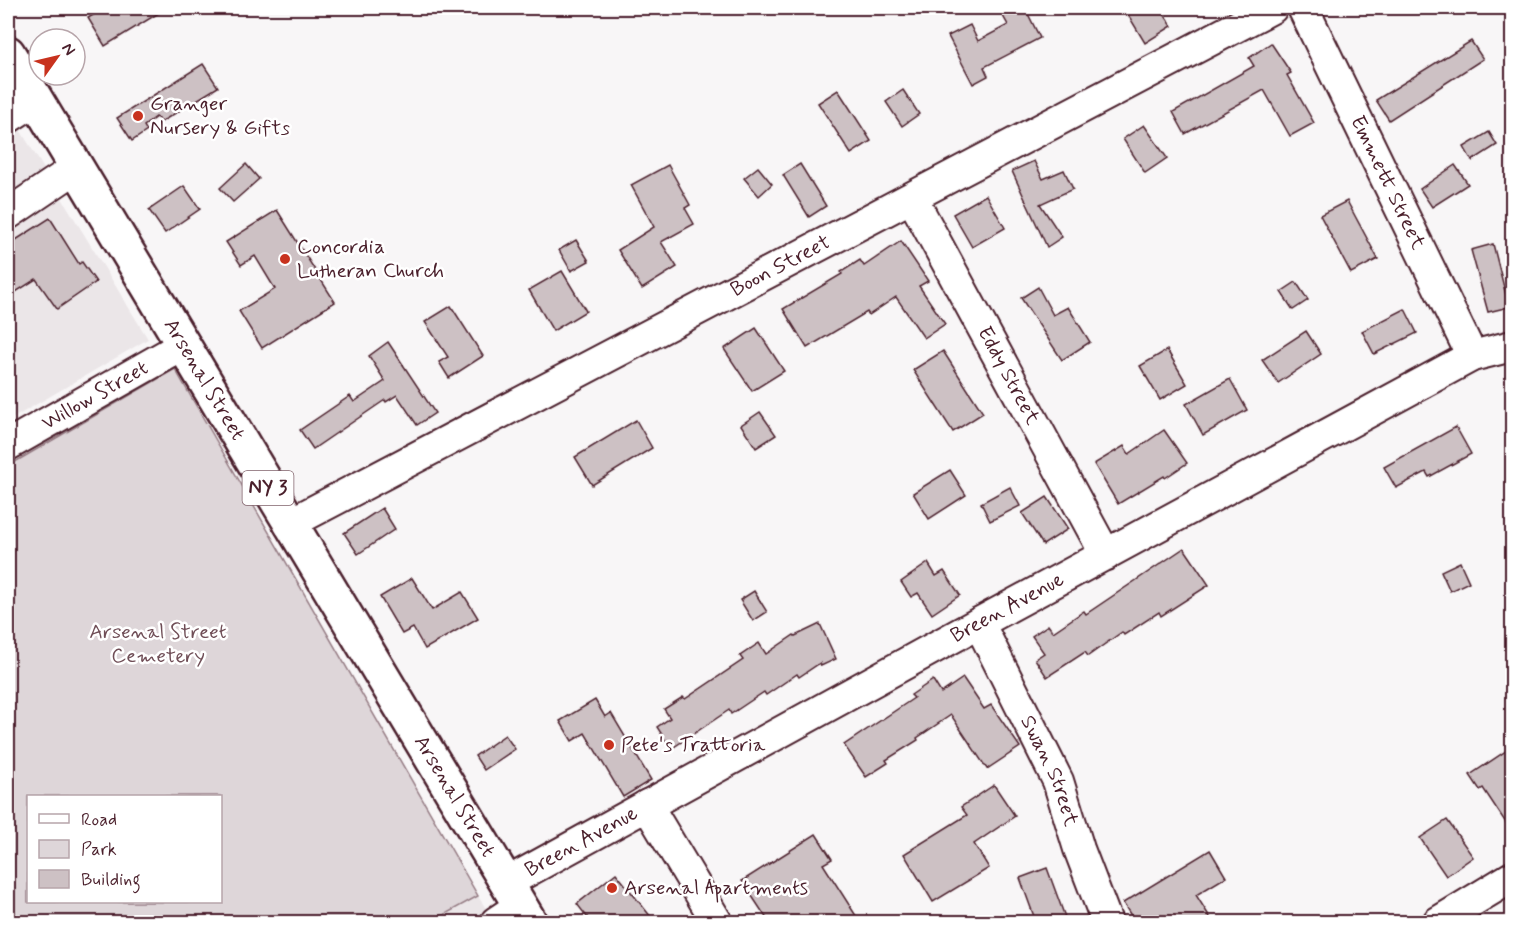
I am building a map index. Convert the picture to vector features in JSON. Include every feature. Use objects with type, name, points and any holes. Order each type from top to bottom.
[{"type":"highway","name":"Arsenal Street","points":[[8,52],[289,524],[513,909]]},
{"type":"street","name":"Boon Street","points":[[289,524],[1272,8]]},
{"type":"street","name":"Emmett Street","points":[[1303,8],[1472,356]]},
{"type":"street","points":[[8,118],[36,100]]},
{"type":"street","points":[[8,214],[76,168]]},
{"type":"street","name":"Eddy Street","points":[[912,198],[1106,555]]},
{"type":"street","name":"Willow Street","points":[[8,445],[182,346]]},
{"type":"street","name":"Breen Avenue","points":[[513,909],[647,805],[1472,356],[1512,346]]},
{"type":"street","name":"Swan Street","points":[[980,623],[1058,781],[1078,849],[1107,922]]},
{"type":"street","points":[[647,805],[717,922]]},
{"type":"street","points":[[1438,922],[1512,877]]},
{"type":"shaded area","points":[[8,110],[148,339],[8,421]]},
{"type":"shaded area","points":[[478,896],[494,922],[431,922]]},
{"type":"green space","name":"Arsenal Street Cemetery","points":[[175,369],[478,896],[431,922],[8,922],[8,466]]},
{"type":"building","points":[[105,8],[167,8],[105,46],[88,18]]},
{"type":"building","points":[[1019,8],[1025,8],[1040,38],[984,67],[988,76],[973,84],[948,36],[970,25],[978,41],[1008,25],[1003,16]]},
{"type":"building","points":[[1124,8],[1160,8],[1172,26],[1145,43]]},
{"type":"building","points":[[1471,41],[1483,59],[1389,120],[1376,100]]},
{"type":"building","points":[[1271,43],[1291,73],[1287,75],[1314,123],[1290,136],[1264,90],[1185,134],[1173,112],[1254,66],[1249,58]]},
{"type":"building","points":[[203,64],[218,87],[161,122],[156,117],[144,126],[147,131],[132,141],[117,118]]},
{"type":"building","points":[[838,90],[871,141],[851,154],[818,103]]},
{"type":"building","points":[[903,90],[919,114],[902,126],[886,102]]},
{"type":"building","points":[[1144,125],[1167,158],[1145,173],[1123,139]]},
{"type":"building","points":[[1489,132],[1497,145],[1472,161],[1464,147]]},
{"type":"building","points":[[1034,161],[1043,179],[1064,170],[1073,189],[1040,204],[1062,237],[1047,247],[1012,171]]},
{"type":"building","points":[[246,164],[259,179],[233,202],[220,188]]},
{"type":"building","points":[[800,164],[826,206],[809,217],[783,175]]},
{"type":"building","points":[[668,165],[690,205],[685,208],[694,224],[661,242],[677,267],[642,289],[618,250],[654,227],[631,185]]},
{"type":"building","points":[[1455,165],[1468,184],[1432,207],[1420,189]]},
{"type":"building","points":[[758,167],[772,184],[759,196],[744,178]]},
{"type":"building","points":[[184,186],[200,209],[165,233],[149,210]]},
{"type":"building","points":[[986,195],[1005,228],[972,247],[953,214]]},
{"type":"building","points":[[1347,201],[1378,259],[1351,273],[1320,215]]},
{"type":"building","points":[[277,210],[335,302],[262,348],[239,311],[275,289],[255,256],[241,265],[226,242]]},
{"type":"building","points":[[50,218],[79,264],[82,262],[96,282],[57,309],[36,279],[8,297],[8,245]]},
{"type":"building","points":[[576,240],[589,261],[571,271],[559,250]]},
{"type":"building","points":[[901,241],[928,281],[919,286],[945,324],[924,338],[896,297],[869,315],[867,312],[807,348],[783,309],[842,274],[841,272],[860,260],[864,266]]},
{"type":"building","points":[[1493,244],[1509,307],[1488,312],[1471,250]]},
{"type":"building","points":[[562,271],[586,311],[553,331],[529,290]]},
{"type":"building","points":[[1296,282],[1308,300],[1293,310],[1281,292]]},
{"type":"building","points":[[1038,287],[1053,315],[1068,307],[1090,342],[1062,360],[1021,298]]},
{"type":"building","points":[[451,306],[483,356],[449,378],[439,362],[448,357],[425,322]]},
{"type":"building","points":[[1405,309],[1417,333],[1374,354],[1362,331]]},
{"type":"building","points":[[756,328],[784,371],[752,391],[724,349]]},
{"type":"building","points":[[1306,331],[1321,354],[1278,383],[1262,360]]},
{"type":"building","points":[[388,342],[435,413],[417,425],[397,395],[386,402],[385,400],[313,449],[300,430],[350,396],[354,402],[385,381],[369,356]]},
{"type":"building","points":[[1167,350],[1187,384],[1160,400],[1140,366]]},
{"type":"building","points":[[943,351],[983,413],[953,432],[913,370]]},
{"type":"building","points":[[1230,379],[1247,410],[1203,435],[1186,404]]},
{"type":"building","points":[[760,412],[776,435],[756,448],[741,425]]},
{"type":"building","points":[[636,420],[652,448],[592,485],[575,457]]},
{"type":"building","points":[[1456,427],[1471,454],[1429,477],[1426,472],[1396,488],[1384,467]]},
{"type":"building","points":[[1164,430],[1187,463],[1118,504],[1094,464],[1124,446],[1129,454]]},
{"type":"building","points":[[950,470],[966,495],[929,519],[913,493]]},
{"type":"building","points":[[1010,487],[1020,506],[990,521],[981,503]]},
{"type":"building","points":[[1047,497],[1068,529],[1043,545],[1022,513]]},
{"type":"building","points":[[382,508],[395,529],[358,554],[344,533]]},
{"type":"building","points":[[1184,548],[1209,585],[1161,616],[1159,612],[1124,635],[1122,632],[1088,656],[1085,652],[1047,677],[1035,659],[1044,653],[1032,636],[1048,625],[1053,632],[1084,611],[1086,614]]},
{"type":"building","points":[[1460,562],[1469,582],[1450,591],[1441,571]]},
{"type":"building","points":[[928,563],[936,576],[944,571],[960,595],[932,614],[918,593],[911,597],[901,582]]},
{"type":"building","points":[[412,578],[432,610],[462,592],[478,618],[425,649],[413,628],[402,634],[380,597]]},
{"type":"building","points":[[754,591],[767,612],[753,621],[740,600]]},
{"type":"building","points":[[820,624],[836,659],[821,666],[820,663],[799,677],[797,674],[766,695],[764,692],[731,714],[729,710],[671,749],[657,727],[670,718],[664,709],[683,697],[685,699],[743,660],[740,656],[759,643],[766,654],[794,635]]},
{"type":"building","points":[[963,678],[984,709],[991,705],[1020,747],[987,769],[951,715],[886,760],[888,763],[866,777],[844,745],[914,698],[911,695],[933,680],[941,693]]},
{"type":"building","points":[[595,700],[605,717],[611,713],[651,780],[623,797],[585,733],[572,741],[560,721]]},
{"type":"building","points":[[505,735],[515,749],[484,770],[475,756]]},
{"type":"building","points":[[1512,747],[1512,832],[1483,788],[1480,790],[1470,775]]},
{"type":"building","points":[[994,785],[1015,816],[974,844],[989,868],[933,902],[904,854],[967,815],[961,807]]},
{"type":"building","points":[[1447,820],[1473,857],[1446,876],[1420,838]]},
{"type":"building","points":[[816,834],[832,859],[823,864],[860,922],[769,922],[742,881]]},
{"type":"building","points":[[1210,850],[1226,877],[1196,895],[1213,922],[1135,922],[1123,903]]},
{"type":"building","points":[[1047,868],[1065,917],[1049,922],[1036,922],[1020,878]]},
{"type":"building","name":"Arsenal Apartments","points":[[616,873],[655,922],[591,922],[577,904]]},
{"type":"place","name":"Granger Nursery & Gifts","points":[[138,116]]},
{"type":"place","name":"Concordia Lutheran Church","points":[[285,259]]},
{"type":"place","name":"Pete's Trattoria","points":[[609,745]]},
{"type":"place","name":"Arsenal Apartments","points":[[612,888]]}]
